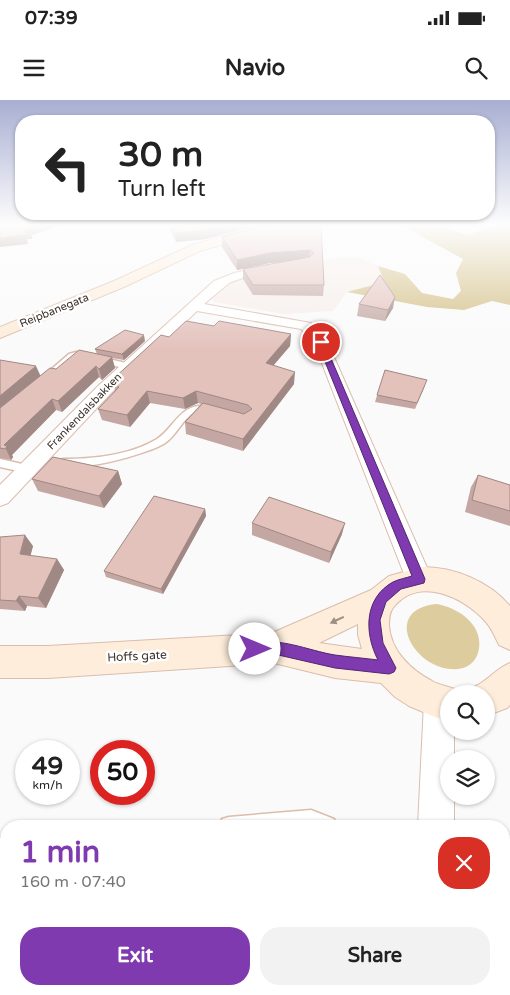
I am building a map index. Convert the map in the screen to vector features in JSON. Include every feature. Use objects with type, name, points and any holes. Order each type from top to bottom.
[{"type":"main road","name":"Reipbanegata","points":[[0,333],[119,284],[158,266]]},
{"type":"main road","name":"Hoffs gate","points":[[274,648],[381,599],[397,585],[419,579]]},
{"type":"main road","points":[[419,579],[444,581],[470,591],[492,608],[509,632]]},
{"type":"main road","points":[[381,599],[374,620],[376,644],[389,668],[411,688],[440,700]]},
{"type":"main road","name":"Hoffs gate","points":[[0,662],[48,662],[274,648],[335,662],[389,668]]},
{"type":"main road","points":[[495,696],[510,680]]},
{"type":"street","name":"Frankendalsbakken","points":[[0,498],[42,464],[128,366],[193,306],[227,278],[292,266]]},
{"type":"street","points":[[193,306],[306,326],[321,342],[419,579]]},
{"type":"street","points":[[436,820],[442,740]]},
{"type":"lane","points":[[43,381],[76,354],[128,366]]},
{"type":"lane","points":[[0,463],[76,464],[127,453],[160,441],[189,412],[197,408],[220,414]]},
{"type":"lane","points":[[299,820],[313,820]]},
{"type":"shaded area","points":[[296,266],[377,266],[383,279],[377,285],[347,292],[333,311],[283,314],[214,302],[212,299],[236,277]]},
{"type":"shaded area","points":[[378,266],[405,274],[422,293],[453,299],[461,291],[456,273],[460,266],[510,266],[510,305],[492,301],[464,310],[427,307],[347,292],[377,284],[383,279]]},
{"type":"shaded area","points":[[437,604],[461,614],[477,631],[479,638],[478,652],[471,664],[458,669],[442,668],[428,661],[417,652],[410,640],[407,628],[410,617],[419,608]]},
{"type":"building","points":[[261,266],[323,266],[324,285],[253,285],[243,269]]},
{"type":"building","points":[[380,275],[395,297],[388,310],[359,304]]},
{"type":"building","points":[[186,321],[214,326],[219,321],[291,334],[266,363],[295,372],[243,439],[185,422],[203,403],[244,414],[252,409],[248,405],[196,391],[183,398],[147,391],[127,415],[98,409],[119,387],[112,380],[161,335],[169,337]]},
{"type":"building","points":[[125,330],[144,335],[122,354],[95,349]]},
{"type":"building","points":[[79,350],[112,357],[99,369],[96,366],[58,401],[52,399],[4,445],[7,446],[5,449],[0,448],[0,408],[50,368],[56,369]]},
{"type":"building","points":[[0,360],[36,366],[0,396]]},
{"type":"building","points":[[385,370],[427,380],[417,403],[377,395]]},
{"type":"building","points":[[53,457],[118,471],[99,496],[32,479]]},
{"type":"building","points":[[478,475],[510,485],[510,511],[472,500]]},
{"type":"building","points":[[154,496],[205,509],[161,589],[104,571]]},
{"type":"building","points":[[269,497],[345,523],[331,552],[252,523]]},
{"type":"building","points":[[25,535],[20,554],[57,559],[38,598],[19,596],[16,601],[0,600],[0,537]]},
{"type":"route","points":[[255,649],[274,648],[335,662],[389,668],[376,644],[374,620],[381,599],[397,585],[419,579],[321,342]]}]
